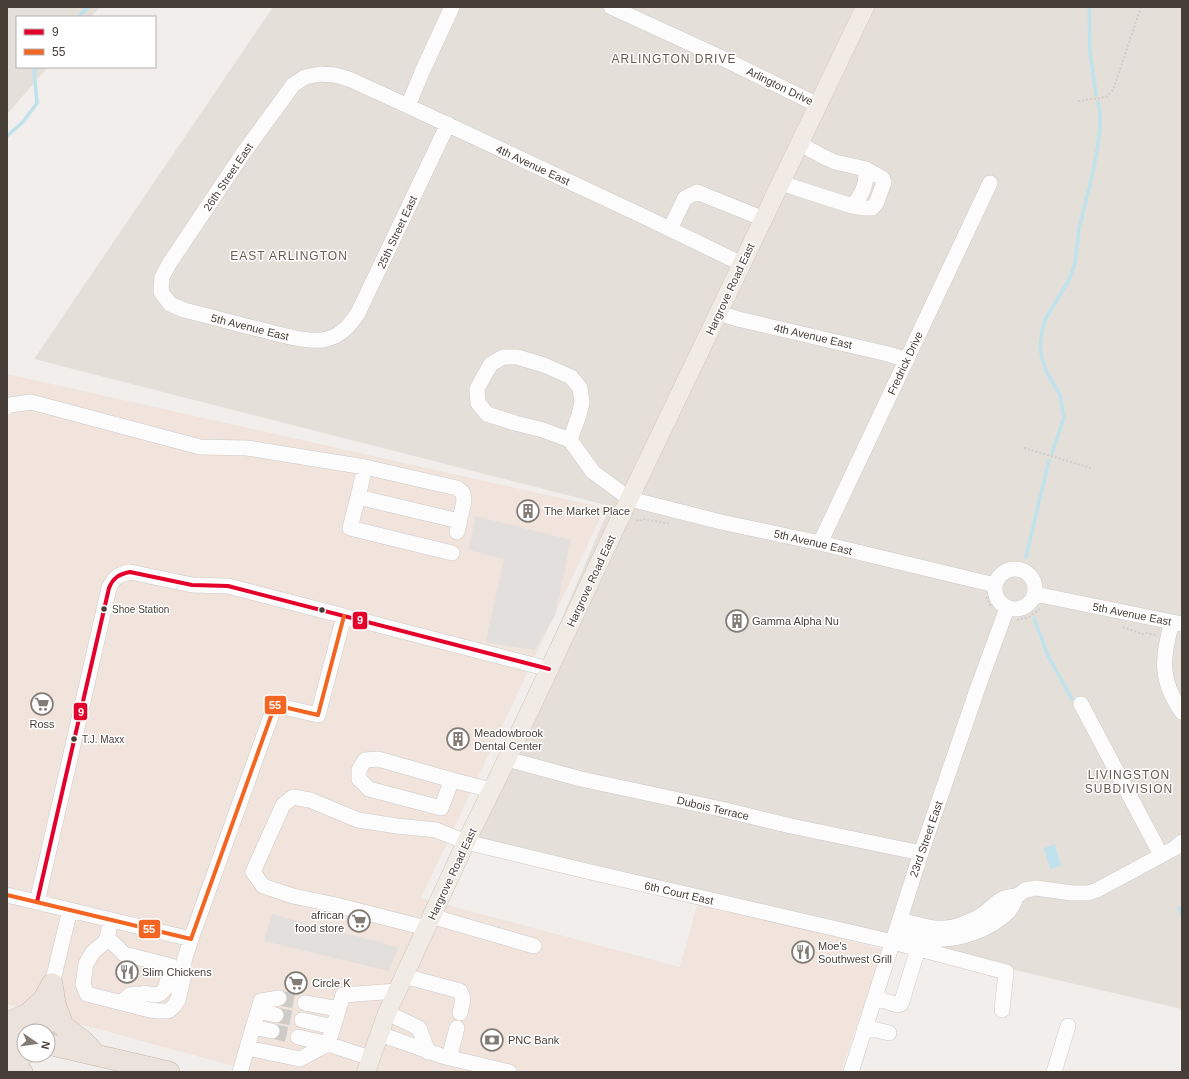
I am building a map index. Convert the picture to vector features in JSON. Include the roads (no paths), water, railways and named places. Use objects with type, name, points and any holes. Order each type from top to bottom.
[{"type":"highway","points":[[7,1023],[28,1014],[44,999],[52,984]]},
{"type":"highway","points":[[45,1023],[52,984]]},
{"type":"highway","points":[[52,984],[55,1004],[63,1026],[83,1041],[97,1056]]},
{"type":"highway","points":[[56,1046],[169,1072]]},
{"type":"highway","points":[[7,1069],[22,1072]]},
{"type":"main road","name":"Hargrove Road East","points":[[368,1065],[387,1013],[466,842],[866,7]]},
{"type":"street","points":[[408,106],[452,7]]},
{"type":"street","name":"Arlington Drive","points":[[611,7],[720,57],[818,105]]},
{"type":"street","name":"4th Avenue East","points":[[320,74],[335,75],[349,79],[448,124],[742,264]]},
{"type":"street","name":"26th Street East","points":[[165,298],[161,292],[162,277],[169,264],[242,155],[293,85],[305,77],[320,74]]},
{"type":"street","name":"25th Street East","points":[[339,335],[350,325],[358,313],[448,124]]},
{"type":"street","points":[[781,183],[852,206],[872,208],[876,204],[884,182],[882,178],[866,169],[824,158],[800,144]]},
{"type":"street","name":"Fredrick Drive","points":[[820,543],[990,183]]},
{"type":"street","points":[[670,229],[685,198],[697,192],[764,219]]},
{"type":"street","name":"5th Avenue East","points":[[165,298],[170,304],[184,310],[310,341],[325,340],[339,335]]},
{"type":"street","name":"4th Avenue East","points":[[719,313],[738,319],[888,354],[907,360]]},
{"type":"street","points":[[570,440],[582,402],[580,388],[571,377],[544,365],[517,358],[503,357],[491,364],[477,389],[478,403],[487,414],[543,430],[570,440],[593,472],[630,499]]},
{"type":"street","points":[[7,407],[10,405],[31,402],[200,447],[247,448],[365,467],[457,488],[463,493],[464,501],[458,527],[358,497]]},
{"type":"street","points":[[365,467],[350,528],[452,553]]},
{"type":"street","name":"5th Avenue East","points":[[630,499],[721,522],[820,543],[996,585]]},
{"type":"street","points":[[1011,569],[1018,569],[1026,571],[1031,576],[1034,582],[1035,594],[1032,601],[1027,606],[1014,609],[1007,608],[1001,604],[995,592],[999,578],[1004,572],[1011,569]]},
{"type":"street","points":[[37,902],[109,588],[112,581],[123,573],[130,572],[192,586],[228,586],[549,669]]},
{"type":"street","name":"5th Avenue East","points":[[1035,594],[1177,623]]},
{"type":"street","name":"23rd Street East","points":[[850,1072],[921,853],[1007,608]]},
{"type":"street","points":[[184,961],[109,942],[93,952],[89,958],[86,964],[83,984],[88,994],[159,1011],[168,1011],[174,1006],[178,1000],[184,975],[184,961],[191,939],[275,705],[318,715],[344,616]]},
{"type":"street","points":[[1177,623],[1165,652],[1164,669],[1167,683],[1177,705],[1182,712]]},
{"type":"street","points":[[1081,704],[1161,855]]},
{"type":"street","points":[[452,780],[440,808],[369,789],[359,779],[359,770],[365,760],[378,759],[491,790]]},
{"type":"street","name":"Dubois Terrace","points":[[507,759],[581,779],[722,809],[791,826],[921,853]]},
{"type":"street","name":"6th Court East","points":[[429,922],[293,896],[263,886],[253,872],[283,805],[293,797],[310,800],[358,820],[436,830],[466,842],[582,870],[896,931]]},
{"type":"street","points":[[896,931],[932,939],[950,938],[974,933],[995,923],[1012,908],[1017,896],[1025,890],[1036,888],[1072,893],[1088,893],[1097,890],[1175,848],[1182,842]]},
{"type":"street","points":[[7,895],[191,939]]},
{"type":"street","points":[[52,984],[70,910]]},
{"type":"street","points":[[110,920],[108,935],[109,942],[124,954],[164,964],[168,970],[165,989],[160,994],[154,995],[145,993],[141,995],[130,995],[122,1002]]},
{"type":"street","points":[[429,922],[534,946]]},
{"type":"street","points":[[896,931],[918,949],[1006,972],[1002,1010]]},
{"type":"street","points":[[874,998],[898,1005],[901,1004],[918,949]]},
{"type":"street","points":[[247,1048],[300,1059],[328,1044],[343,995],[401,984],[460,991],[463,999],[460,1013]]},
{"type":"street","points":[[240,1072],[261,1001],[279,998]]},
{"type":"street","points":[[305,1003],[339,1009]]},
{"type":"street","points":[[258,1011],[276,1016]]},
{"type":"street","points":[[387,1013],[419,1028],[428,1052]]},
{"type":"street","points":[[302,1020],[333,1028]]},
{"type":"street","points":[[865,1026],[889,1033]]},
{"type":"street","points":[[1054,1072],[1068,1026]]},
{"type":"street","points":[[253,1027],[272,1031]]},
{"type":"street","points":[[449,1058],[456,1028]]},
{"type":"street","points":[[380,1034],[428,1052],[509,1072]]},
{"type":"street","points":[[298,1037],[328,1044],[368,1065]]},
{"type":"water","points":[[1055,844],[1061,866],[1050,869],[1044,848]]},
{"type":"waterway","points":[[79,16],[88,7]]},
{"type":"waterway","points":[[1089,7],[1090,52],[1096,95]]},
{"type":"waterway","points":[[7,136],[23,122],[37,103],[34,71],[37,68]]},
{"type":"waterway","points":[[1052,453],[1064,418],[1060,395],[1046,371],[1042,358],[1040,347],[1042,331],[1046,318],[1068,282],[1075,264],[1079,229],[1093,172],[1098,144],[1100,129],[1098,102]]},
{"type":"waterway","points":[[1026,557],[1049,460]]},
{"type":"waterway","points":[[1034,618],[1048,656],[1072,699]]},
{"type":"waterway","points":[[1179,908],[1182,916]]},
{"type":"tunnel","points":[[279,998],[305,1003]]},
{"type":"tunnel","points":[[276,1015],[302,1020]]},
{"type":"tunnel","points":[[272,1031],[298,1037]]},
{"type":"place","name":"The Market Place","points":[[528,511]]},
{"type":"place","name":"Shoe Station","points":[[104,609]]},
{"type":"place","name":"Gamma Alpha Nu","points":[[737,621]]},
{"type":"place","name":"Ross","points":[[42,704]]},
{"type":"place","name":"T.J. Maxx","points":[[74,739]]},
{"type":"place","name":"Meadowbrook Dental Center","points":[[458,739]]},
{"type":"place","name":"african food store","points":[[359,921]]},
{"type":"place","name":"Moe's Southwest Grill","points":[[803,952]]},
{"type":"place","name":"Slim Chickens","points":[[127,972]]},
{"type":"place","name":"Circle K","points":[[296,983]]},
{"type":"place","name":"PNC Bank","points":[[492,1040]]},
{"type":"district","name":"ARLINGTON DRIVE","points":[[674,59]]},
{"type":"district","name":"EAST ARLINGTON","points":[[289,256]]},
{"type":"district","name":"LIVINGSTON SUBDIVISION","points":[[1129,782]]}]
